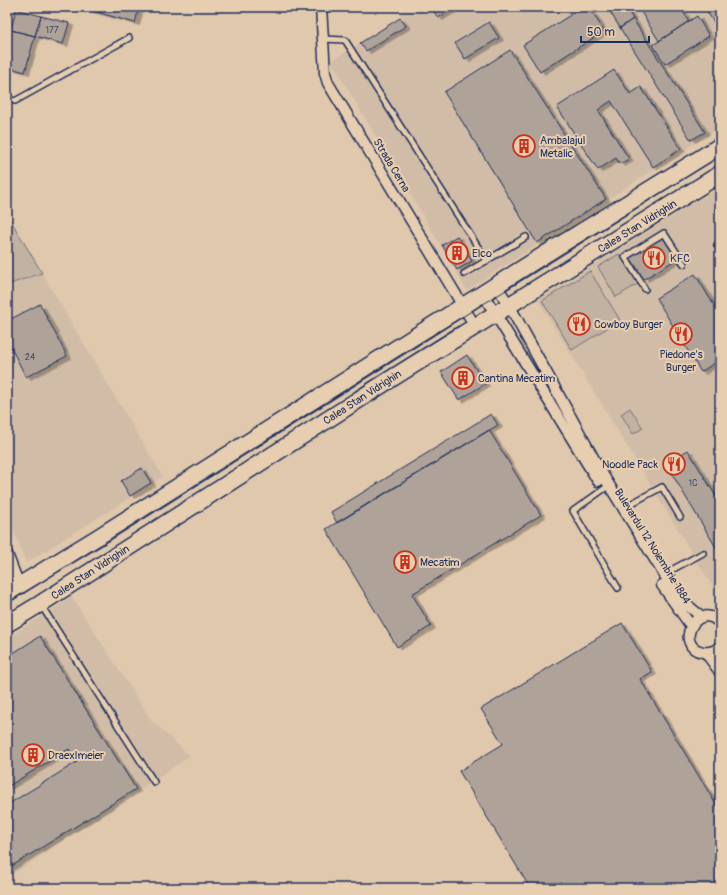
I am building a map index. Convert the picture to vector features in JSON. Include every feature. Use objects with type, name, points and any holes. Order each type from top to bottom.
[{"type":"main road","name":"Calea Stan Vidrighin","points":[[13,589],[100,536],[496,285],[720,146]]},
{"type":"main road","name":"Calea Stan Vidrighin","points":[[7,624],[495,313],[720,174]]},
{"type":"street","name":"Strada Cerna","points":[[321,7],[325,73],[328,83],[475,326]]},
{"type":"street","name":"Bulevardul 12 Noiembrie 1884","points":[[496,285],[509,305],[601,472],[674,590],[695,612],[703,617],[714,618],[720,623]]},
{"type":"street","name":"Bulevardul 12 Noiembrie 1884","points":[[483,294],[668,594],[690,626]]},
{"type":"street","points":[[7,554],[13,589]]},
{"type":"street","points":[[703,617],[690,626],[688,636],[690,641],[696,649],[706,653],[712,652],[720,646]]},
{"type":"street","points":[[706,653],[720,672]]},
{"type":"lane","points":[[7,99],[15,101],[129,38]]},
{"type":"lane","points":[[323,39],[345,40],[487,260]]},
{"type":"lane","points":[[645,289],[625,257],[664,233],[684,264]]},
{"type":"lane","points":[[464,274],[526,237]]},
{"type":"lane","points":[[623,508],[662,487],[680,517]]},
{"type":"lane","points":[[604,489],[573,511],[618,588]]},
{"type":"lane","points":[[664,574],[702,553]]},
{"type":"lane","points":[[40,604],[154,782]]},
{"type":"shaded area","points":[[402,7],[720,7],[720,127],[467,290],[331,61],[400,18]]},
{"type":"shaded area","points":[[720,186],[720,599],[538,300]]},
{"type":"shaded area","points":[[7,214],[42,273],[7,285]]},
{"type":"shaded area","points":[[619,254],[638,284],[616,297],[598,267]]},
{"type":"shaded area","points":[[590,271],[620,320],[572,350],[542,301]]},
{"type":"shaded area","points":[[42,273],[163,477],[26,563],[7,513],[7,285]]},
{"type":"shaded area","points":[[630,408],[643,428],[633,434],[621,414]]},
{"type":"shaded area","points":[[72,597],[152,721],[190,756],[7,878],[7,638]]},
{"type":"building","points":[[87,7],[139,7],[135,23],[86,9]]},
{"type":"building","points":[[431,7],[456,7],[438,18]]},
{"type":"building","points":[[583,7],[589,7],[604,31],[540,72],[523,45]]},
{"type":"building","points":[[607,7],[626,7],[633,19],[620,28]]},
{"type":"building","points":[[638,7],[680,7],[689,21],[659,41]]},
{"type":"building","points":[[704,7],[720,7],[720,25],[717,27]]},
{"type":"building","points":[[16,9],[41,16],[35,36],[11,30]]},
{"type":"building","points":[[41,16],[69,23],[63,44],[35,36]]},
{"type":"building","points":[[697,16],[709,36],[665,64],[653,45]]},
{"type":"building","points":[[400,18],[406,26],[366,51],[360,43]]},
{"type":"building","points":[[633,19],[705,132],[691,140],[620,28]]},
{"type":"building","points":[[489,22],[499,38],[465,59],[455,43]]},
{"type":"building","points":[[11,30],[35,36],[25,72],[7,67],[7,43]]},
{"type":"building","name":"Ambalajul Metalic","points":[[510,50],[606,199],[537,243],[444,92]]},
{"type":"building","points":[[614,70],[630,94],[641,87],[681,149],[653,167],[611,101],[598,110],[629,159],[620,164],[616,158],[598,170],[557,107]]},
{"type":"building","points":[[720,205],[720,217],[715,209]]},
{"type":"building","name":"Elco","points":[[457,236],[472,261],[457,270],[442,245]]},
{"type":"building","name":"KFC","points":[[663,236],[677,259],[644,279],[630,257]]},
{"type":"building","points":[[695,274],[720,315],[720,362],[719,360],[701,372],[656,298]]},
{"type":"building","points":[[40,304],[67,356],[26,377],[7,340],[7,321]]},
{"type":"building","name":"Cantina Mecatim","points":[[467,355],[485,384],[459,400],[441,372]]},
{"type":"building","points":[[491,414],[498,425],[337,523],[331,512]]},
{"type":"building","name":"Mecatim","points":[[489,430],[541,515],[412,594],[431,626],[397,647],[326,529]]},
{"type":"building","points":[[688,450],[720,503],[720,554],[666,464]]},
{"type":"building","points":[[142,468],[151,483],[130,496],[121,481]]},
{"type":"building","points":[[622,623],[652,672],[640,679],[720,811],[720,884],[714,888],[530,888],[459,771],[503,744],[481,709]]},
{"type":"building","name":"Draexlmeier","points":[[40,636],[136,789],[7,869],[7,805],[77,762],[69,749],[7,787],[7,657]]},
{"type":"tram line","points":[[7,604],[421,342],[720,156]]},
{"type":"tram line","points":[[355,391],[458,326]]},
{"type":"place","name":"Ambalajul Metalic","points":[[524,146]]},
{"type":"place","name":"Elco","points":[[457,253]]},
{"type":"place","name":"KFC","points":[[654,258]]},
{"type":"place","name":"Cowboy Burger","points":[[579,324]]},
{"type":"place","name":"Piedone's Burger","points":[[681,334]]},
{"type":"place","name":"Cantina Mecatim","points":[[463,378]]},
{"type":"place","name":"Noodle Pack","points":[[674,464]]},
{"type":"place","name":"Mecatim","points":[[405,562]]},
{"type":"place","name":"Draexlmeier","points":[[33,755]]}]
